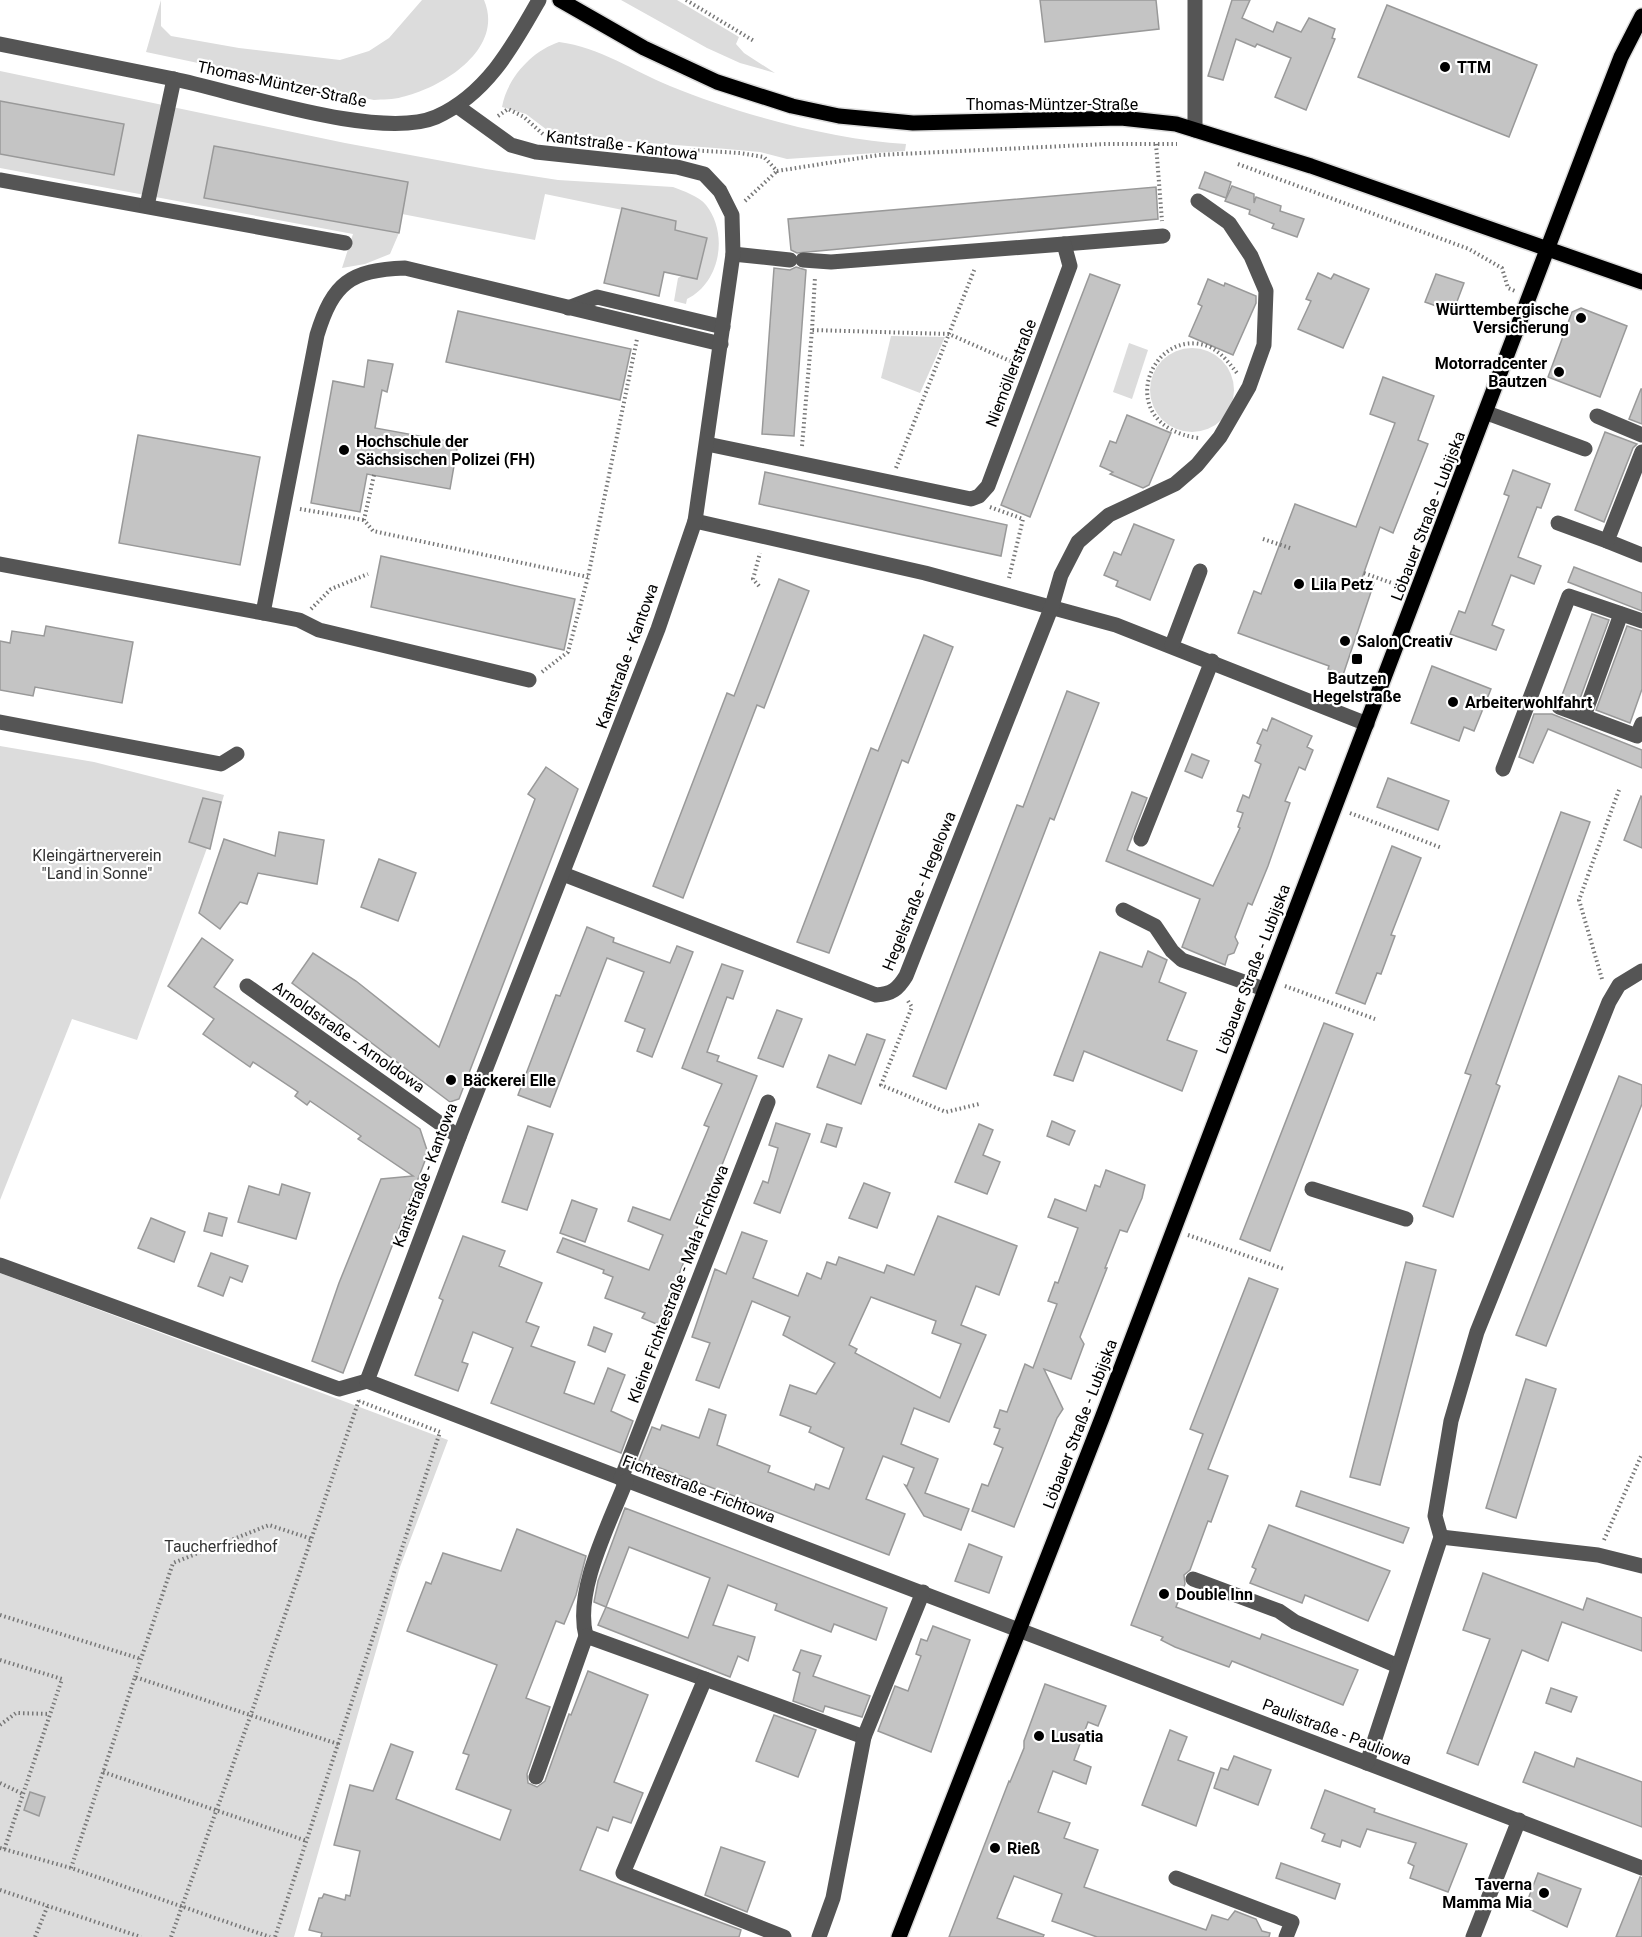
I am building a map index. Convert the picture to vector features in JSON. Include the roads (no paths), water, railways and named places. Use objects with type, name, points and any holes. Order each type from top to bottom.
[{"type":"main road","name":"Thomas-Müntzer-Straße","points":[[560,0],[644,48],[717,82],[792,106],[839,117],[913,123],[1121,118],[1176,124],[1311,166],[1642,282]]},
{"type":"main road","name":"Löbauer Straße - Lubijska","points":[[899,1937],[1020,1629],[1418,593],[1621,57],[1642,16]]},
{"type":"street","name":"Thomas-Müntzer-Straße","points":[[0,44],[174,79],[353,121],[397,125],[434,118],[457,106],[507,57],[539,0]]},
{"type":"street","points":[[1195,0],[1195,130]]},
{"type":"street","points":[[147,206],[174,79]]},
{"type":"street","name":"Kantstraße - Kantowa","points":[[367,1381],[459,1137],[658,629],[695,521],[733,254],[732,215],[720,191],[704,174],[677,167],[536,152],[511,145],[457,106]]},
{"type":"street","points":[[0,180],[345,243]]},
{"type":"street","name":"Hegelstraße - Hegelowa","points":[[563,874],[876,994],[887,994],[898,989],[906,976],[1052,606],[1061,575],[1078,542],[1109,515],[1175,484],[1197,465],[1217,440],[1250,387],[1264,345],[1266,291],[1251,256],[1229,223],[1198,201]]},
{"type":"street","points":[[733,254],[803,260],[982,250],[1163,236]]},
{"type":"street","name":"Niemöllerstraße","points":[[707,444],[971,499],[979,496],[988,486],[1070,266],[1064,244]]},
{"type":"street","points":[[263,613],[317,335],[326,308],[336,291],[358,274],[405,268],[721,344]]},
{"type":"street","points":[[567,308],[597,297],[723,327]]},
{"type":"street","points":[[1487,413],[1585,448]]},
{"type":"street","points":[[1598,416],[1642,435]]},
{"type":"street","points":[[1607,541],[1642,452]]},
{"type":"street","points":[[695,521],[1005,593],[1116,625],[1172,645],[1367,724]]},
{"type":"street","points":[[1558,523],[1642,555]]},
{"type":"street","points":[[0,564],[299,620],[320,630],[529,680]]},
{"type":"street","points":[[1172,645],[1200,571]]},
{"type":"street","points":[[1503,769],[1569,596],[1642,621]]},
{"type":"street","points":[[1584,716],[1621,614]]},
{"type":"street","points":[[1141,839],[1212,661]]},
{"type":"street","points":[[1559,707],[1637,736],[1642,724]]},
{"type":"street","points":[[0,722],[220,764],[237,754]]},
{"type":"street","points":[[1123,910],[1155,926],[1172,951],[1182,960],[1266,984]]},
{"type":"street","points":[[1367,1763],[1442,1537],[1435,1516],[1450,1431],[1477,1332],[1609,1002],[1619,985],[1642,971]]},
{"type":"street","name":"Arnoldstraße - Arnoldowa","points":[[247,986],[459,1137]]},
{"type":"street","name":"Kleine Fichtestraße - Mała Fichtowa","points":[[586,1636],[582,1621],[584,1595],[623,1480],[768,1102]]},
{"type":"street","points":[[1312,1189],[1406,1219]]},
{"type":"street","points":[[0,1265],[339,1389],[367,1381]]},
{"type":"street","name":"Fichtestraße -Fichtowa","points":[[367,1381],[1020,1629]]},
{"type":"street","points":[[1442,1537],[1598,1555],[1642,1566]]},
{"type":"street","points":[[1193,1579],[1279,1611],[1295,1622],[1398,1666]]},
{"type":"street","points":[[819,1937],[833,1899],[864,1737],[923,1592]]},
{"type":"street","name":"Paulistraße - Pauliowa","points":[[1020,1629],[1642,1868]]},
{"type":"street","points":[[536,1777],[586,1636],[864,1737]]},
{"type":"street","points":[[705,1679],[623,1873],[784,1937]]},
{"type":"street","points":[[1473,1937],[1519,1820]]},
{"type":"street","points":[[1176,1878],[1292,1922],[1286,1937]]},
{"type":"place","name":"TTM","points":[[1445,67]]},
{"type":"place","name":"Württembergische Versicherung","points":[[1581,318]]},
{"type":"place","name":"Motorradcenter Bautzen","points":[[1559,372]]},
{"type":"place","name":"Hochschule der Sächsischen Polizei (FH)","points":[[344,450]]},
{"type":"place","name":"Lila Petz","points":[[1299,584]]},
{"type":"place","name":"Salon Creativ","points":[[1345,641]]},
{"type":"place","name":"Bautzen Hegelstraße","points":[[1357,659]]},
{"type":"place","name":"Arbeiterwohlfahrt","points":[[1453,702]]},
{"type":"place","name":"Bäckerei Elle","points":[[451,1080]]},
{"type":"place","name":"Double Inn","points":[[1164,1594]]},
{"type":"place","name":"Lusatia","points":[[1039,1736]]},
{"type":"place","name":"Rieß","points":[[995,1848]]},
{"type":"place","name":"Taverna Mamma Mia","points":[[1544,1893]]},
{"type":"park label","name":"Kleingärtnerverein \"Land in Sonne\"","points":[[97,864]]},
{"type":"park label","name":"Taucherfriedhof","points":[[221,1546]]}]
